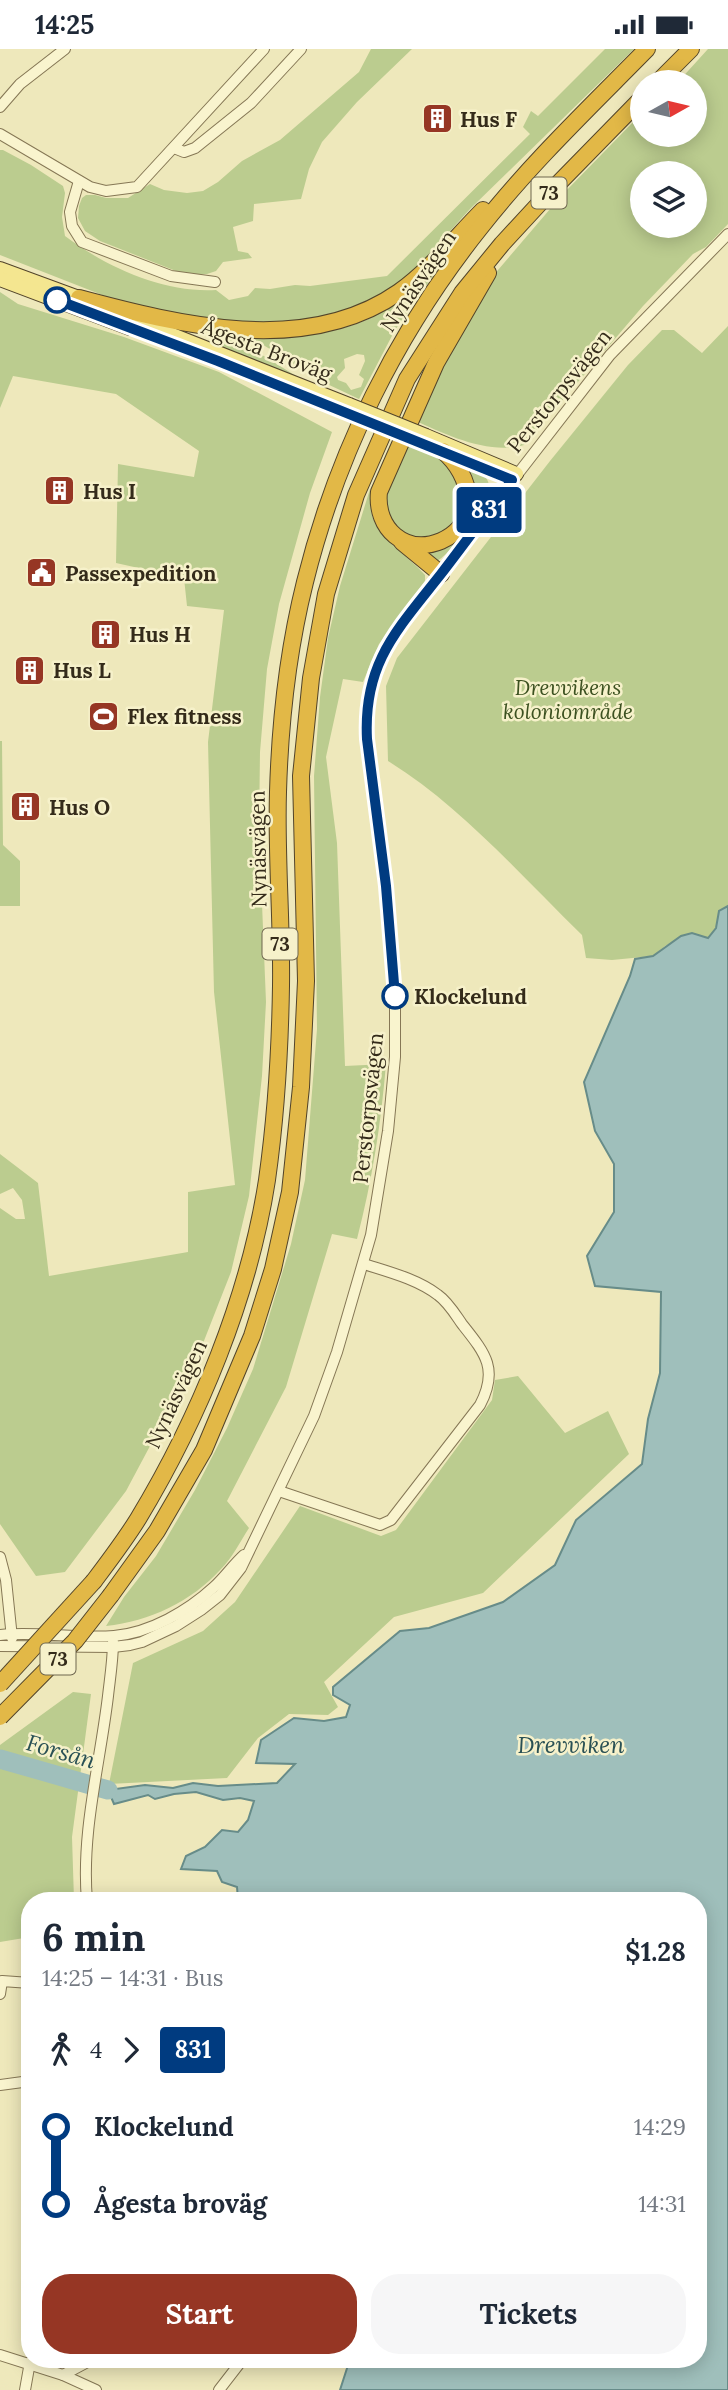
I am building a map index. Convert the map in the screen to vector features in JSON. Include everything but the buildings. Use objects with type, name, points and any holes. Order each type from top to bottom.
[{"type":"highway","name":"Nynäsvägen","points":[[0,1684],[94,1581],[138,1519],[208,1380],[228,1329],[244,1276],[266,1184],[278,1088],[281,998],[278,793],[286,681],[298,618],[323,518],[355,435],[407,332],[478,230],[648,49]]},
{"type":"highway","points":[[670,70],[691,49]]},
{"type":"highway","points":[[79,298],[153,318],[225,328],[310,327],[367,311],[419,275],[561,131],[589,109]]},
{"type":"highway","name":"Nynäsvägen","points":[[0,1717],[75,1641],[157,1531],[204,1450],[252,1336],[273,1269],[290,1192],[301,1087],[306,981],[301,776],[311,678],[326,594],[356,495],[407,379],[462,293],[502,244],[630,111]]},
{"type":"highway","points":[[441,574],[393,535],[384,524],[378,507],[379,492],[436,363],[482,285],[502,244]]},
{"type":"highway","points":[[402,542],[422,545],[442,540],[457,529],[466,514],[469,492],[466,479],[453,459],[443,451]]},
{"type":"main road","name":"Ågesta Broväg","points":[[0,269],[79,298],[514,477]]},
{"type":"main road","name":"Ågesta Broväg","points":[[0,279],[216,356]]},
{"type":"main road","points":[[216,356],[213,338],[225,328]]},
{"type":"main road","name":"Ågesta Broväg","points":[[424,439],[443,451],[514,477]]},
{"type":"street","points":[[0,107],[20,84],[65,49]]},
{"type":"street","points":[[0,134],[79,181],[106,191],[138,187],[264,49]]},
{"type":"street","points":[[174,148],[184,152],[195,149],[251,103],[301,49]]},
{"type":"street","points":[[79,181],[70,212],[72,226],[82,241],[171,276],[215,282]]},
{"type":"street","name":"Perstorpsvägen","points":[[0,1635],[13,1639],[113,1642],[159,1623],[198,1600],[253,1546],[314,1416],[337,1352],[363,1264],[381,1183],[395,1057],[395,976],[366,720],[372,678],[391,636],[610,355],[728,234]]},
{"type":"street","points":[[279,1491],[380,1525],[391,1520],[480,1405],[488,1389],[489,1371],[484,1352],[439,1295],[413,1281],[363,1264]]},
{"type":"street","points":[[0,1557],[6,1580],[13,1639]]},
{"type":"street","name":"Perstorpsvägen","points":[[0,1645],[13,1639]]},
{"type":"street","points":[[86,1892],[84,1867],[88,1829],[113,1642]]},
{"type":"street","points":[[0,1994],[2,1981],[21,1982]]},
{"type":"street","points":[[0,2085],[21,2082]]},
{"type":"street","points":[[0,2355],[21,2361]]},
{"type":"street","points":[[25,2390],[29,2368]]},
{"type":"street","points":[[44,2368],[96,2390]]},
{"type":"street","points":[[63,2375],[76,2368]]},
{"type":"street","points":[[219,2390],[236,2368]]},
{"type":"green space","points":[[371,49],[412,49],[357,102],[322,142],[309,169],[301,199],[254,204],[253,221],[233,227],[238,251],[248,253],[252,258],[223,262],[216,271],[207,274],[186,275],[100,241],[85,231],[78,218],[79,206],[86,195],[128,198],[150,184],[164,190],[187,193],[203,191],[218,182],[242,161],[280,140],[359,72]]},
{"type":"green space","points":[[605,49],[634,49],[470,209],[413,272],[380,299],[320,320],[257,324],[138,309],[0,255],[0,150],[3,150],[63,186],[65,193],[62,217],[65,236],[118,268],[156,283],[196,290],[216,290],[229,300],[248,296],[255,288],[310,286],[387,276],[530,134],[523,127],[531,111],[538,116]]},
{"type":"green space","points":[[708,49],[728,49],[728,224],[706,247],[693,254],[643,306],[524,445],[497,447],[468,442],[414,420],[432,382],[492,277],[562,195],[630,125],[630,147],[707,147],[707,70],[689,70]]},
{"type":"green space","points":[[440,266],[395,330],[359,399],[325,383],[247,335],[315,333],[348,327],[388,308]],"holes":[[[357,354],[364,355],[365,361],[359,375],[364,379],[361,387],[351,390],[337,377],[345,368],[344,359]]]},
{"type":"green space","points":[[0,292],[18,304],[124,337],[219,372],[332,432],[310,493],[279,604],[267,669],[260,752],[259,830],[266,1002],[262,1076],[249,1196],[231,1272],[198,1356],[126,1491],[65,1572],[36,1576],[0,1524],[0,1208],[16,1219],[25,1219],[22,1200],[13,1188],[0,1194],[0,1154],[38,1183],[49,1276],[188,1252],[188,1192],[235,1185],[214,992],[208,742],[224,610],[187,606],[184,578],[116,563],[118,464],[194,477],[199,451],[116,394],[13,376],[0,408]]},
{"type":"green space","name":"Drevvikens koloniområde","points":[[728,326],[728,906],[719,912],[716,928],[708,938],[692,933],[665,946],[653,956],[612,960],[586,958],[582,935],[513,865],[440,799],[388,761],[386,686],[397,658],[628,365],[662,330],[674,330],[702,353]]},
{"type":"green space","points":[[227,335],[240,336],[254,350],[309,384],[220,351],[220,339]]},
{"type":"green space","points":[[403,445],[430,451],[444,459],[450,465],[461,490],[459,517],[444,531],[426,540],[395,532],[383,510],[392,470]]},
{"type":"green space","points":[[467,465],[487,479],[487,494],[468,527],[451,549],[437,561],[420,551],[455,537]]},
{"type":"green space","points":[[370,489],[371,511],[379,529],[425,575],[425,581],[379,644],[363,682],[343,679],[326,757],[337,843],[345,1066],[386,1064],[375,1152],[357,1239],[332,1234],[286,1387],[227,1501],[249,1528],[236,1550],[209,1581],[183,1600],[138,1620],[106,1626],[124,1597],[156,1556],[227,1428],[253,1369],[291,1244],[305,1180],[317,1029],[314,776],[320,697],[328,638],[340,586]]},
{"type":"green space","points":[[0,741],[3,845],[20,861],[20,906],[0,906]]},
{"type":"green space","points":[[518,1376],[565,1433],[608,1411],[629,1454],[483,1593],[394,1617],[324,1682],[338,1707],[328,1715],[289,1714],[258,1738],[227,1778],[109,1784],[133,1663],[203,1631],[235,1602],[300,1506],[381,1536],[396,1530],[492,1400],[495,1380]]},
{"type":"green space","points":[[73,1692],[91,1694],[72,1837],[74,1892],[21,1892],[21,1938],[0,1942],[0,1745]]},
{"type":"water","name":"Drevviken","points":[[728,906],[728,2390],[340,2390],[347,2368],[707,2368],[707,1892],[237,1892],[237,1887],[222,1882],[217,1871],[181,1869],[186,1856],[205,1847],[222,1830],[238,1832],[248,1820],[254,1801],[240,1798],[223,1800],[196,1792],[155,1799],[148,1795],[114,1804],[108,1790],[145,1785],[173,1788],[193,1783],[218,1786],[277,1783],[295,1764],[256,1763],[261,1740],[294,1718],[324,1721],[346,1717],[350,1705],[333,1695],[333,1687],[400,1631],[429,1628],[503,1602],[555,1565],[576,1520],[642,1464],[648,1419],[660,1373],[661,1292],[595,1286],[587,1256],[614,1212],[614,1164],[595,1131],[584,1082],[635,959],[653,956],[681,936],[692,933],[708,938],[716,928],[719,911]]},
{"type":"waterway","name":"Forsån","points":[[0,1759],[108,1790]]},
{"type":"bus line","name":"831","points":[[57,300],[218,361],[512,480],[391,636],[372,678],[366,720],[367,739],[386,886],[395,996]]},
{"type":"place","name":"Hus F","points":[[437,119]]},
{"type":"place","name":"Hus I","points":[[60,491]]},
{"type":"place","name":"Passexpedition","points":[[42,573]]},
{"type":"place","name":"Hus H","points":[[106,634]]},
{"type":"place","name":"Hus L","points":[[30,670]]},
{"type":"place","name":"Flex fitness","points":[[104,716]]},
{"type":"place","name":"Hus O","points":[[26,807]]},
{"type":"place","name":"Klockelund","points":[[395,996]]}]
